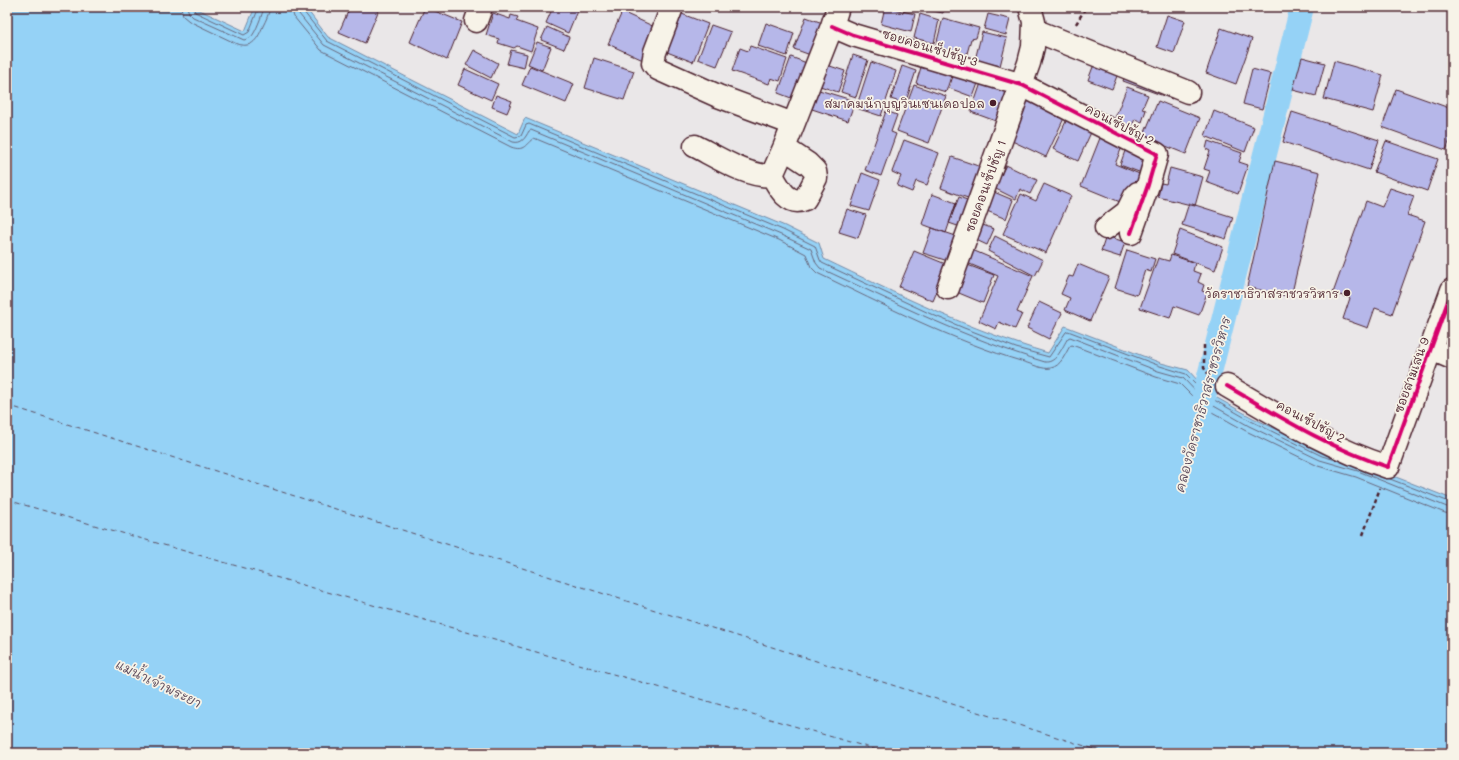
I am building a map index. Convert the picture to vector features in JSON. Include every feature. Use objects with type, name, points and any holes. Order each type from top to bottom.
[{"type":"street","points":[[672,7],[655,52],[653,64],[658,69],[718,96],[793,124]]},
{"type":"street","name":"ซอยคอนเซ็ปชัญ 1","points":[[948,288],[1022,85],[1033,47],[1034,22],[1030,7]]},
{"type":"street","points":[[772,175],[835,17]]},
{"type":"street","name":"ซอยคอนเซ็ปชัญ 3","points":[[835,17],[854,35],[1022,85]]},
{"type":"street","points":[[1034,30],[1188,92]]},
{"type":"street","name":"คอนเซ็ปชัญ 2","points":[[1022,85],[1157,154],[1131,233]]},
{"type":"street","points":[[695,146],[751,173],[765,176],[772,175]]},
{"type":"street","points":[[772,175],[781,191],[796,201],[805,199],[816,178],[815,171],[808,164],[784,148]]},
{"type":"street","points":[[1106,228],[1127,212],[1135,196],[1148,185]]},
{"type":"street","name":"ซอยสามเสน 9","points":[[1388,467],[1452,290]]},
{"type":"street","points":[[1431,349],[1452,358]]},
{"type":"street","name":"คอนเซ็ปชัญ 2","points":[[1227,386],[1316,438],[1361,458],[1388,467]]},
{"type":"path","points":[[1363,535],[1388,467]]},
{"type":"water","name":"แม่น้ำเจ้าพระยา","points":[[7,7],[193,7],[245,31],[255,7],[305,7],[328,37],[518,134],[525,118],[785,226],[819,243],[824,259],[990,334],[1048,353],[1065,326],[1161,363],[1188,370],[1210,394],[1253,418],[1324,452],[1378,470],[1452,499],[1452,753],[7,753]]},
{"type":"building","points":[[350,7],[380,7],[365,43],[339,32]]},
{"type":"building","points":[[425,7],[462,22],[447,60],[410,42]]},
{"type":"building","points":[[553,7],[567,7],[577,11],[568,33],[546,23]]},
{"type":"building","points":[[885,7],[915,14],[911,32],[881,24]]},
{"type":"building","points":[[912,7],[944,7],[943,13]]},
{"type":"building","points":[[622,12],[657,28],[643,60],[608,44]]},
{"type":"building","points":[[493,13],[510,19],[511,15],[518,17],[516,21],[538,29],[531,51],[517,46],[514,48],[498,43],[499,39],[486,35]]},
{"type":"building","points":[[682,14],[708,24],[693,62],[667,52]]},
{"type":"building","points":[[920,14],[939,20],[934,43],[914,38]]},
{"type":"building","points":[[988,14],[1010,19],[1006,35],[984,29]]},
{"type":"building","points":[[1167,15],[1185,21],[1174,53],[1157,47]]},
{"type":"building","points":[[806,17],[828,25],[816,57],[794,49]]},
{"type":"building","points":[[943,18],[979,28],[976,38],[971,39],[966,57],[935,49]]},
{"type":"building","points":[[766,23],[794,33],[787,56],[758,46]]},
{"type":"building","points":[[711,25],[731,32],[717,66],[698,59]]},
{"type":"building","points":[[547,27],[569,37],[564,49],[541,40]]},
{"type":"building","points":[[1221,28],[1252,39],[1236,84],[1206,73]]},
{"type":"building","points":[[982,32],[1007,38],[1000,66],[975,60]]},
{"type":"building","points":[[537,42],[551,47],[542,70],[528,64]]},
{"type":"building","points":[[750,46],[787,59],[780,81],[771,78],[769,84],[732,71],[740,48],[748,51]]},
{"type":"building","points":[[474,50],[498,63],[491,78],[466,65]]},
{"type":"building","points":[[511,50],[527,54],[524,68],[507,64]]},
{"type":"building","points":[[853,55],[868,60],[856,97],[841,92]]},
{"type":"building","points":[[791,57],[812,65],[799,101],[778,93]]},
{"type":"building","points":[[1302,57],[1325,63],[1316,96],[1293,90]]},
{"type":"building","points":[[594,58],[634,71],[624,100],[585,88]]},
{"type":"building","points":[[924,58],[954,67],[946,92],[916,83]]},
{"type":"building","points":[[1096,59],[1120,68],[1112,89],[1088,80]]},
{"type":"building","points":[[1334,61],[1383,75],[1373,112],[1324,99]]},
{"type":"building","points":[[871,62],[896,71],[881,116],[856,108]]},
{"type":"building","points":[[827,65],[845,71],[838,92],[820,86]]},
{"type":"building","points":[[530,66],[574,84],[566,103],[522,85]]},
{"type":"building","points":[[902,66],[916,71],[905,104],[891,99]]},
{"type":"building","points":[[956,67],[981,75],[973,97],[949,88]]},
{"type":"building","points":[[465,69],[498,84],[491,100],[458,85]]},
{"type":"building","points":[[1252,69],[1271,74],[1262,109],[1243,104]]},
{"type":"building","points":[[1126,71],[1175,90],[1172,99],[1123,81]]},
{"type":"building","name":"สมาคมนักบุญวินเซนเดอปอล","points":[[983,77],[1016,89],[1004,124],[971,112]]},
{"type":"building","points":[[914,85],[946,96],[929,143],[897,131]]},
{"type":"building","points":[[1127,87],[1148,95],[1142,109],[1146,110],[1142,122],[1135,119],[1130,130],[1113,123]]},
{"type":"building","points":[[1396,89],[1452,109],[1452,135],[1446,150],[1382,127]]},
{"type":"building","points":[[819,90],[855,101],[848,121],[812,109]]},
{"type":"building","points":[[496,95],[512,101],[507,113],[492,107]]},
{"type":"building","points":[[1029,98],[1065,116],[1046,157],[1010,140]]},
{"type":"building","points":[[1158,101],[1200,118],[1186,154],[1143,137]]},
{"type":"building","points":[[886,111],[897,115],[891,132],[896,134],[881,176],[865,170]]},
{"type":"building","points":[[1214,111],[1254,127],[1245,152],[1205,136]]},
{"type":"building","points":[[1292,112],[1379,140],[1369,170],[1283,142]]},
{"type":"building","points":[[1068,117],[1093,128],[1078,161],[1053,149]]},
{"type":"building","points":[[1100,138],[1122,147],[1115,164],[1142,175],[1130,206],[1081,186]]},
{"type":"building","points":[[904,140],[939,153],[927,185],[916,181],[912,192],[897,186],[901,176],[892,172]]},
{"type":"building","points":[[1208,141],[1242,153],[1239,162],[1248,165],[1238,194],[1206,182],[1210,171],[1204,169],[1210,151],[1206,149]]},
{"type":"building","points":[[1386,141],[1438,159],[1427,191],[1374,172]]},
{"type":"building","points":[[1126,148],[1153,158],[1147,175],[1120,165]]},
{"type":"building","points":[[952,157],[984,168],[973,200],[941,188]]},
{"type":"building","points":[[1275,161],[1320,172],[1291,297],[1247,287]]},
{"type":"building","points":[[1006,165],[1037,180],[1030,194],[1020,189],[1016,199],[994,188]]},
{"type":"building","points":[[1170,168],[1203,177],[1195,206],[1158,197],[1161,183],[1166,184]]},
{"type":"building","points":[[862,173],[880,180],[869,211],[851,206]]},
{"type":"building","points":[[1044,184],[1071,196],[1046,253],[1003,234],[1021,194],[1036,201]]},
{"type":"building","points":[[1390,188],[1414,196],[1407,215],[1425,221],[1392,314],[1375,308],[1368,328],[1343,319],[1350,298],[1333,293],[1366,201],[1382,207]]},
{"type":"building","points":[[994,192],[1013,200],[1006,219],[987,211]]},
{"type":"building","points":[[932,194],[956,203],[946,233],[922,224]]},
{"type":"building","points":[[959,197],[975,203],[966,229],[949,223]]},
{"type":"building","points":[[1189,203],[1233,217],[1226,239],[1182,225]]},
{"type":"building","points":[[847,209],[866,215],[858,238],[839,232]]},
{"type":"building","points":[[980,224],[994,229],[987,245],[974,239]]},
{"type":"building","points":[[932,228],[962,238],[954,263],[923,253]]},
{"type":"building","points":[[1180,230],[1223,247],[1215,270],[1172,254]]},
{"type":"building","points":[[995,236],[1043,260],[1035,276],[988,251]]},
{"type":"building","points":[[1106,236],[1125,242],[1120,257],[1101,251]]},
{"type":"building","points":[[970,249],[1033,276],[1017,312],[1022,314],[1015,329],[999,322],[996,329],[979,321],[998,276],[965,262]]},
{"type":"building","points":[[1127,250],[1155,259],[1151,272],[1145,270],[1137,295],[1115,288]]},
{"type":"building","points":[[914,251],[948,265],[933,301],[899,287]]},
{"type":"building","points":[[1171,255],[1195,263],[1193,271],[1201,274],[1198,282],[1204,285],[1202,291],[1207,293],[1199,315],[1174,306],[1170,318],[1140,308],[1158,258],[1169,261]]},
{"type":"building","points":[[965,264],[994,275],[983,303],[954,291]]},
{"type":"building","points":[[1078,264],[1109,277],[1090,321],[1065,310],[1070,298],[1061,294],[1069,276],[1073,277]]},
{"type":"building","points":[[1039,302],[1062,313],[1049,339],[1027,328]]},
{"type":"waterway","name":"คลองวัดราชาธิวาสราชวรวิหาร","points":[[1198,420],[1302,7]]},
{"type":"ferry route","points":[[7,405],[1107,753]]},
{"type":"ferry route","points":[[7,500],[888,753]]},
{"type":"cycle path","points":[[832,26],[853,35],[1022,85],[1157,154],[1131,233]]},
{"type":"cycle path","points":[[1227,386],[1305,431],[1345,451],[1388,467],[1452,290]]},
{"type":"place","name":"สมาคมนักบุญวินเซนเดอปอล","points":[[993,103]]},
{"type":"place","name":"วัดราชาธิวาสราชวรวิหาร","points":[[1347,293]]}]
